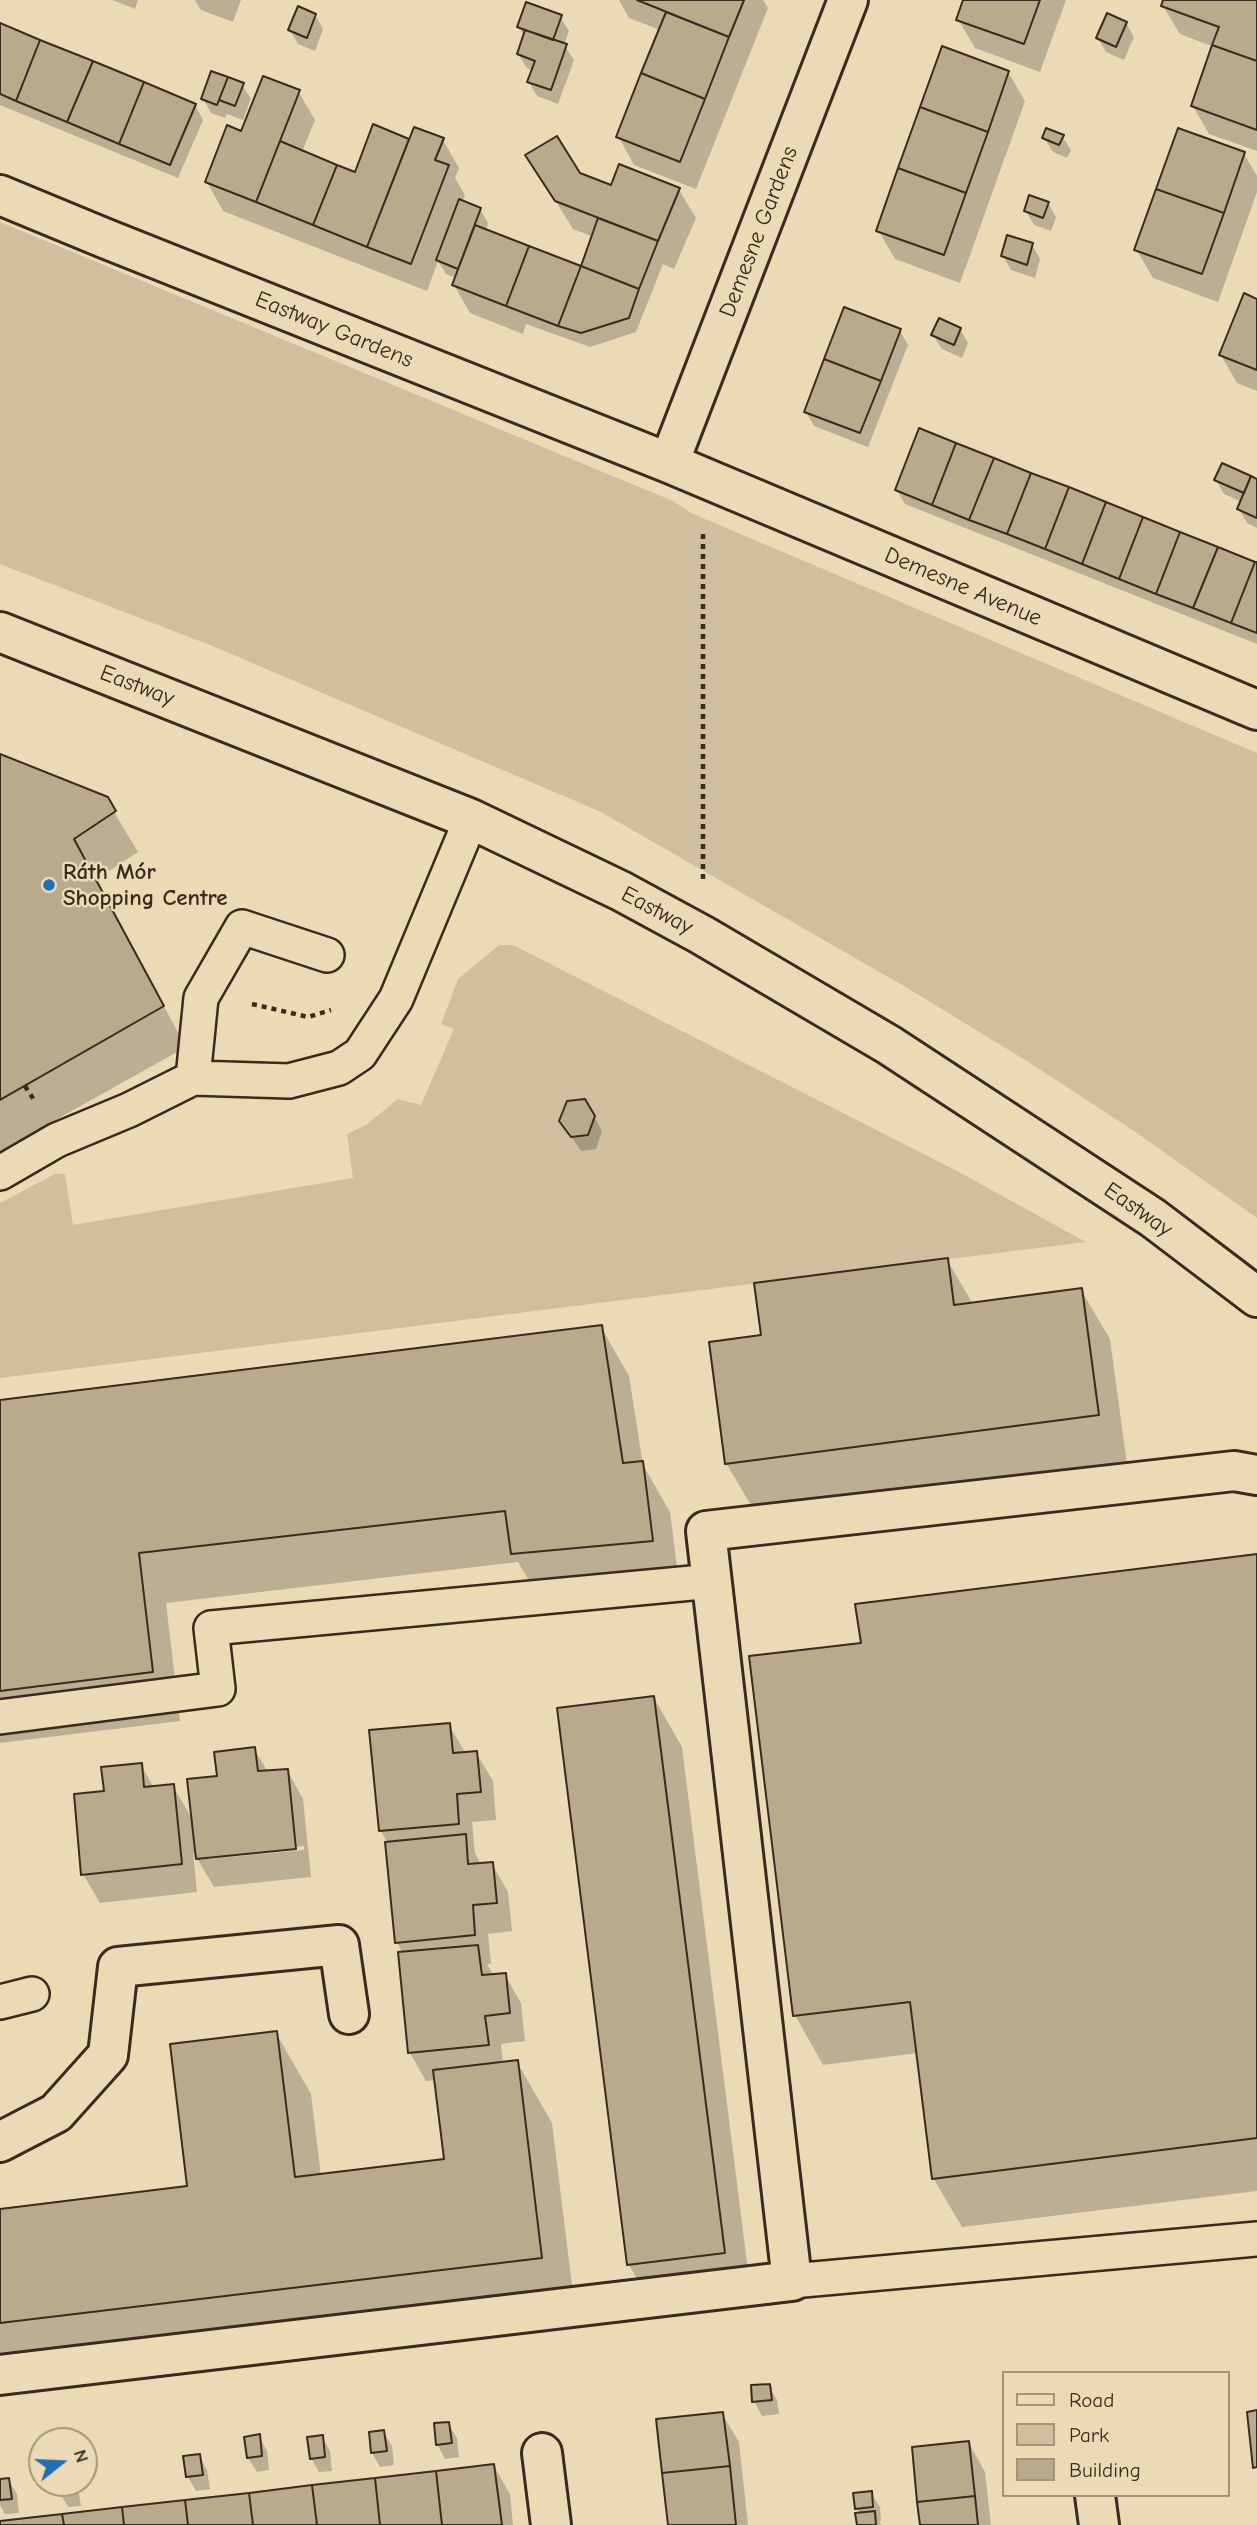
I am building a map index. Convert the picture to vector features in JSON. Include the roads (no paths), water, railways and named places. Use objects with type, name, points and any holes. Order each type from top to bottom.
[{"type":"street","name":"Demesne Gardens","points":[[686,470],[848,0]]},
{"type":"street","name":"Eastway Gardens","points":[[0,195],[686,470]]},
{"type":"street","name":"Demesne Avenue","points":[[686,470],[1257,710]]},
{"type":"street","name":"Eastway","points":[[0,632],[471,819],[621,891],[702,935],[901,1053],[1153,1218],[1257,1297]]},
{"type":"street","points":[[0,2375],[792,2281],[706,1531],[1220,1473],[1257,1475]]},
{"type":"street","points":[[0,2142],[55,2113],[108,2056],[118,1967],[339,1945],[349,2014]]},
{"type":"street","points":[[542,2453],[551,2525]]},
{"type":"street","points":[[1095,2497],[1099,2525]]},
{"type":"lane","points":[[0,1173],[57,1140],[129,1110],[193,1078],[289,1081],[339,1068],[360,1054],[396,999],[471,819]]},
{"type":"lane","points":[[193,1078],[201,998],[242,927],[327,955]]},
{"type":"lane","points":[[0,1717],[218,1689],[211,1628],[713,1581]]},
{"type":"lane","points":[[0,2002],[32,1994]]},
{"type":"lane","points":[[792,2281],[1257,2239]]},
{"type":"place","name":"Ráth Mór Shopping Centre","points":[[49,885]]}]
